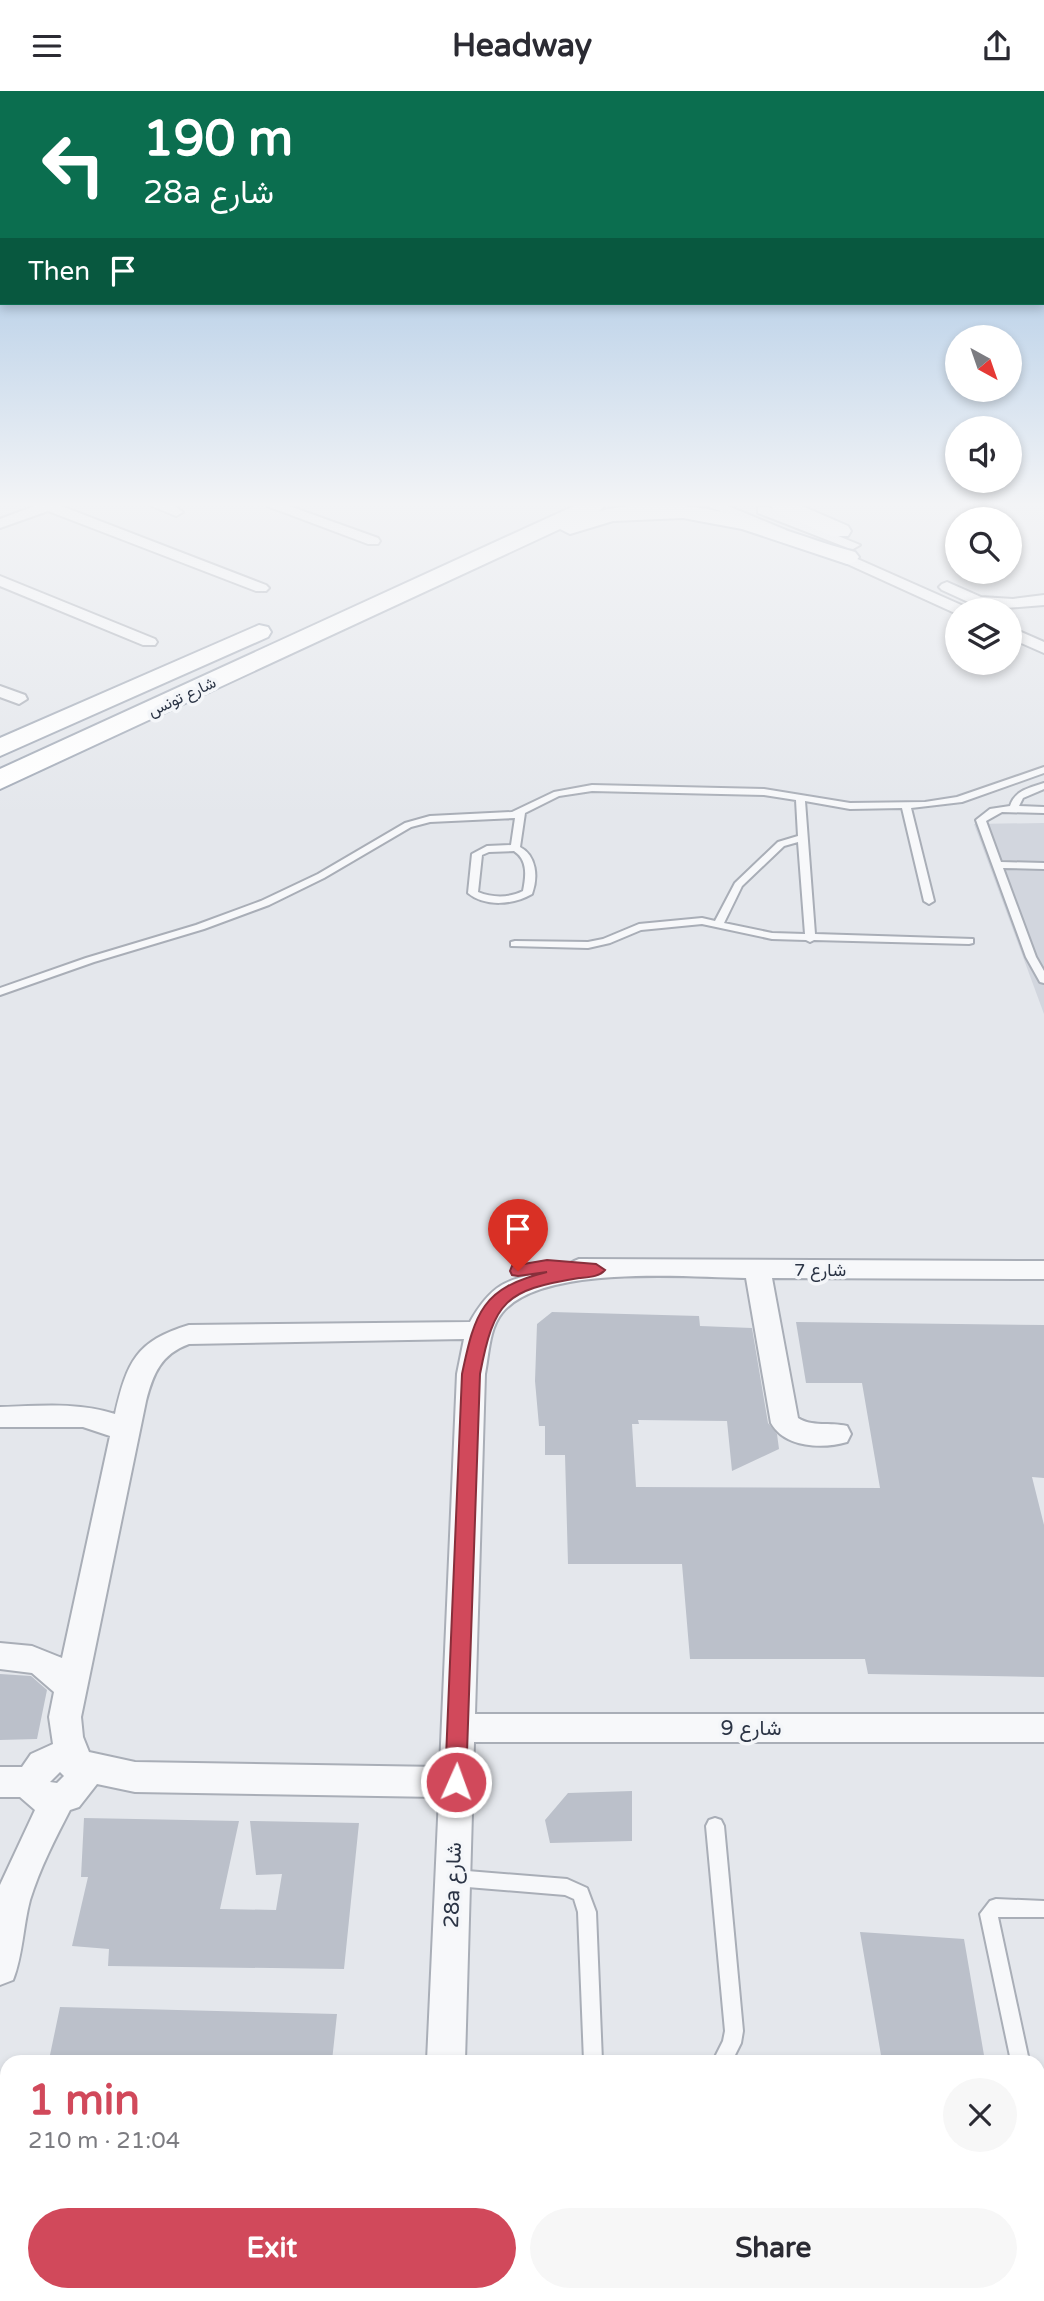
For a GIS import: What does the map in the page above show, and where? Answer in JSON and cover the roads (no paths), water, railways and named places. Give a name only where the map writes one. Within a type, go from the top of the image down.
[{"type":"main road","name":"شارع تونس","points":[[0,780],[372,609]]},
{"type":"main road","name":"شارع تونس","points":[[0,748],[279,623]]},
{"type":"street","points":[[69,609],[149,642]]},
{"type":"street","points":[[1022,620],[1044,630]]},
{"type":"street","points":[[1022,638],[1044,648]]},
{"type":"street","points":[[0,691],[19,699]]},
{"type":"street","name":"28a شارع","points":[[446,2055],[471,1374],[466,1330],[473,1305],[479,1296],[506,1275],[547,1266],[596,1270]]},
{"type":"street","name":"شارع 7","points":[[596,1270],[1044,1270]]},
{"type":"street","name":"28a شارع","points":[[471,1374],[479,1333],[496,1301],[531,1282],[596,1270]]},
{"type":"street","points":[[758,1270],[785,1423],[799,1433],[837,1434]]},
{"type":"street","points":[[0,1967],[5,1907],[53,1780],[126,1432],[140,1371],[145,1363],[159,1347],[180,1337],[466,1330]]},
{"type":"street","points":[[0,1417],[92,1418],[109,1422],[126,1432]]},
{"type":"street","points":[[0,1656],[29,1657],[42,1662],[63,1678],[71,1689]]},
{"type":"street","name":"شارع 9","points":[[458,1727],[1044,1728]]},
{"type":"street","points":[[53,1780],[99,1789],[135,1777],[456,1782]]},
{"type":"lane","points":[[0,992],[265,903],[321,876],[419,822],[442,817],[490,818],[520,813],[557,794],[592,788],[764,792],[850,806],[906,806],[960,800],[1044,770]]},
{"type":"lane","points":[[1014,810],[1013,803],[1018,795],[1044,786]]},
{"type":"lane","points":[[800,798],[810,939]]},
{"type":"lane","points":[[906,806],[929,901]]},
{"type":"lane","points":[[1044,810],[994,811],[981,820],[1031,957],[1044,980]]},
{"type":"lane","points":[[514,848],[520,813]]},
{"type":"lane","points":[[719,922],[738,884],[781,844],[803,838]]},
{"type":"lane","points":[[514,848],[529,857],[528,892],[512,898],[482,898],[473,893],[477,854],[486,849],[514,848]]},
{"type":"lane","points":[[998,865],[1044,866]]},
{"type":"lane","points":[[515,944],[588,945],[639,927],[693,921],[719,922],[762,935],[810,939],[969,941]]},
{"type":"lane","points":[[715,1826],[734,2031],[732,2043],[725,2055]]},
{"type":"lane","points":[[453,1878],[567,1887],[582,1894],[587,1912],[593,2055]]},
{"type":"lane","points":[[1019,2055],[989,1914],[996,1907],[1044,1909]]}]
